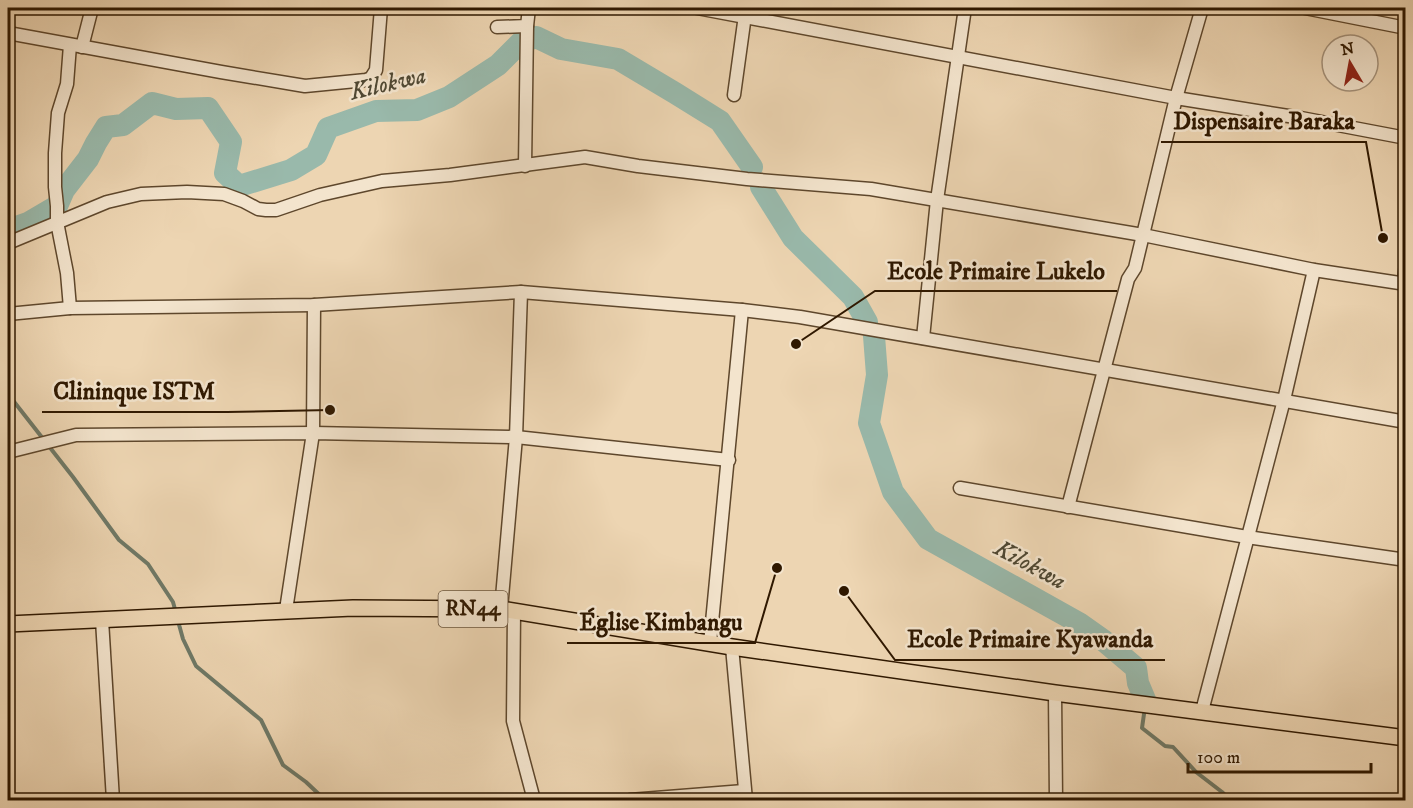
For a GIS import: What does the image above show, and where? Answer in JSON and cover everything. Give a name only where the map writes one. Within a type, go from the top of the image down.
[{"type":"main road","name":"RN44","points":[[8,624],[353,608],[508,610],[732,647],[1055,693],[1406,738]]},
{"type":"street","points":[[70,308],[67,273],[57,222],[56,133],[58,113],[76,46],[92,8]]},
{"type":"street","points":[[8,33],[305,86],[371,78],[376,70],[381,8]]},
{"type":"street","points":[[525,166],[529,8]]},
{"type":"street","points":[[697,8],[746,12],[957,57],[1406,138]]},
{"type":"street","points":[[923,338],[937,200],[965,8]]},
{"type":"street","points":[[1068,507],[1128,279],[1135,268],[1176,98],[1202,8]]},
{"type":"street","points":[[1305,8],[1406,28]]},
{"type":"street","points":[[734,95],[746,12]]},
{"type":"street","points":[[497,27],[527,29]]},
{"type":"street","points":[[8,243],[107,202],[141,194],[187,192],[224,194],[258,209],[276,210],[320,195],[382,181],[450,175],[585,157],[726,177],[871,189],[1143,236],[1314,270],[1405,284],[1406,263]]},
{"type":"street","points":[[1202,711],[1284,400],[1314,270]]},
{"type":"street","points":[[8,315],[70,308],[314,305],[521,292],[800,317],[1406,422]]},
{"type":"street","points":[[521,292],[508,610],[513,721],[534,801]]},
{"type":"street","points":[[286,610],[313,432],[314,305]]},
{"type":"street","points":[[710,643],[742,310]]},
{"type":"street","points":[[8,452],[76,435],[313,432],[516,437],[729,460]]},
{"type":"street","points":[[960,488],[1247,537],[1406,560]]},
{"type":"street","points":[[102,620],[113,801]]},
{"type":"street","points":[[630,801],[745,796],[732,647]]},
{"type":"street","points":[[1055,693],[1056,801]]},
{"type":"waterway","name":"Kilokwa","points":[[8,230],[28,223],[57,206],[64,190],[88,159],[106,127],[123,125],[152,103],[176,109],[208,108],[231,142],[225,173],[239,186],[291,170],[316,155],[328,128],[376,111],[417,110],[449,97],[498,65],[520,43],[536,37],[561,49],[618,59],[675,93],[720,121],[752,167]]},
{"type":"waterway","name":"Kilokwa","points":[[761,187],[793,238],[853,297],[867,322]]},
{"type":"waterway","name":"Kilokwa","points":[[874,336],[877,375],[869,423],[893,492],[928,539],[1079,623],[1103,640],[1136,668],[1138,683],[1146,702]]},
{"type":"waterway","points":[[8,394],[119,540],[148,564],[173,602],[176,613]]},
{"type":"waterway","points":[[178,621],[183,639],[196,666],[261,720],[283,765],[325,800]]},
{"type":"waterway","name":"Kilokwa","points":[[1145,707],[1142,728],[1165,746],[1173,747],[1196,772],[1230,800]]},
{"type":"place","name":"Dispensaire Baraka","points":[[1383,238]]},
{"type":"place","name":"Ecole Primaire Lukelo","points":[[796,344]]},
{"type":"place","name":"Clininque ISTM","points":[[330,410]]},
{"type":"place","name":"Église Kimbangu","points":[[777,568]]},
{"type":"place","name":"Ecole Primaire Kyawanda","points":[[844,591]]}]
